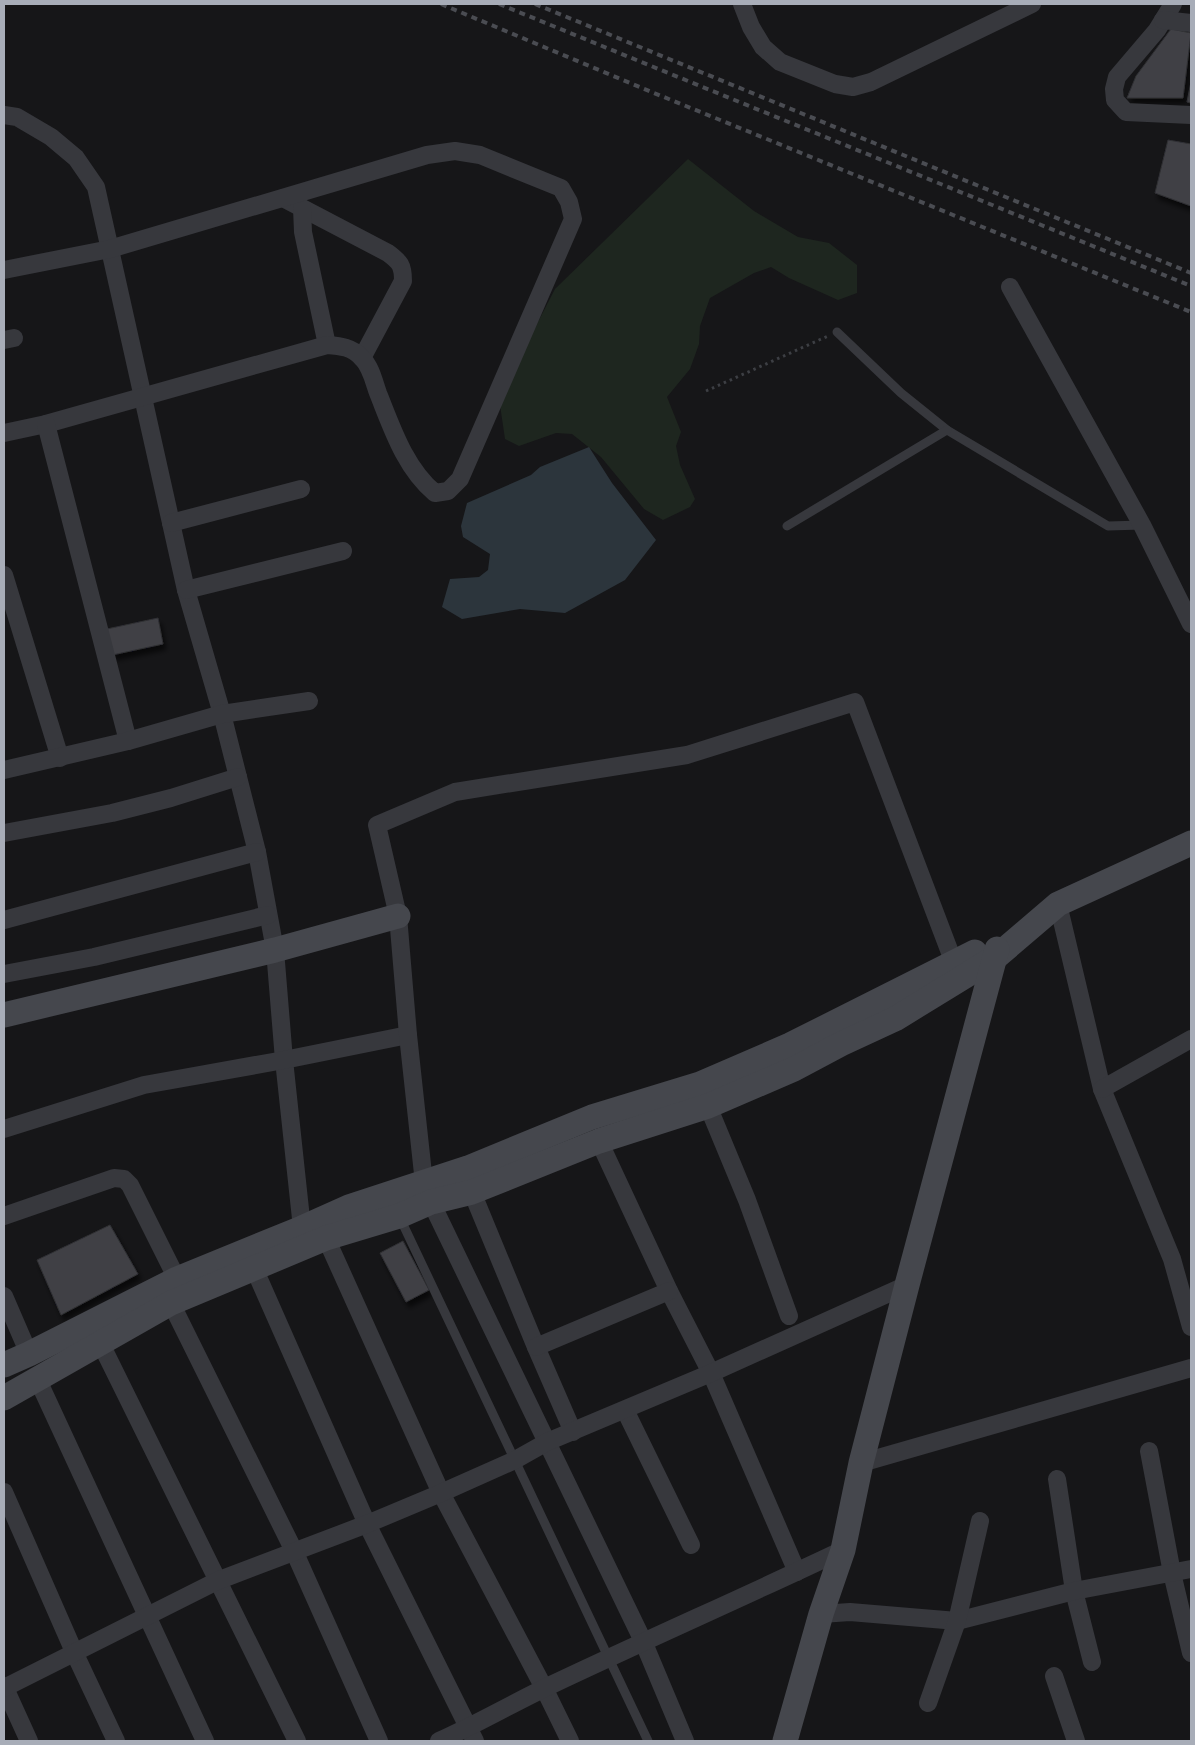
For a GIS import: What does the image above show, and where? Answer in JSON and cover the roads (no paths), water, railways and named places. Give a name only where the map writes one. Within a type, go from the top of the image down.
[{"type":"main road","points":[[4,1365],[174,1291],[349,1207],[428,1192],[472,1192],[599,1141],[708,1106],[794,1069],[841,1044],[895,1019],[1033,924],[1058,904],[1191,843]]},
{"type":"main road","points":[[4,1015],[274,950],[398,916]]},
{"type":"main road","points":[[4,1398],[100,1342],[174,1291],[254,1268],[326,1238],[399,1216],[428,1192],[468,1168],[592,1117],[700,1084],[790,1045],[954,963],[997,948]]},
{"type":"main road","points":[[785,1741],[821,1614],[843,1550],[861,1463],[906,1285],[997,948]]},
{"type":"street","points":[[742,4],[751,27],[763,47],[780,62],[835,84],[853,87],[871,82],[1032,4]]},
{"type":"street","points":[[1173,4],[1157,30],[1117,77],[1114,88],[1115,100],[1126,112],[1191,115]]},
{"type":"street","points":[[1163,20],[1191,24]]},
{"type":"street","points":[[4,115],[17,117],[51,137],[76,158],[96,187],[186,590],[222,714],[257,852],[274,950],[302,1228]]},
{"type":"street","points":[[4,270],[110,249],[427,155],[455,151],[480,156],[561,188],[570,202],[573,219],[460,479],[448,491],[435,493],[424,484],[407,460],[395,436],[369,370],[362,358],[346,346],[327,344],[46,424],[4,433]]},
{"type":"street","points":[[283,198],[388,253],[398,260],[403,269],[403,281],[362,358]]},
{"type":"street","points":[[302,208],[303,232],[327,344]]},
{"type":"street","points":[[1010,287],[1142,525],[1191,624]]},
{"type":"street","points":[[46,424],[128,741]]},
{"type":"street","points":[[171,523],[301,489]]},
{"type":"street","points":[[186,590],[343,551]]},
{"type":"street","points":[[4,575],[6,594],[60,758]]},
{"type":"street","points":[[4,770],[128,741],[222,714],[309,701]]},
{"type":"street","points":[[685,1741],[642,1641],[428,1192],[408,1035],[398,916],[377,825],[455,792],[687,755],[855,702],[954,963]]},
{"type":"street","points":[[4,833],[171,798],[238,777]]},
{"type":"street","points":[[4,920],[257,852]]},
{"type":"street","points":[[1058,904],[1102,1089],[1172,1259],[1191,1327]]},
{"type":"street","points":[[4,974],[94,957],[268,915]]},
{"type":"street","points":[[4,1129],[144,1085],[408,1035]]},
{"type":"street","points":[[1102,1089],[1191,1039]]},
{"type":"street","points":[[708,1106],[747,1200],[789,1316]]},
{"type":"street","points":[[599,1141],[669,1291],[711,1373],[797,1572]]},
{"type":"street","points":[[4,1216],[114,1178],[124,1179],[130,1185],[174,1291],[380,1741]]},
{"type":"street","points":[[472,1192],[536,1347],[574,1432]]},
{"type":"street","points":[[326,1238],[441,1493],[570,1741]]},
{"type":"street","points":[[254,1268],[367,1524],[472,1735]]},
{"type":"street","points":[[29,1741],[4,1687],[74,1654],[217,1581],[367,1524],[441,1493],[515,1460],[547,1442],[711,1373],[906,1285]]},
{"type":"street","points":[[536,1347],[669,1291]]},
{"type":"street","points":[[4,1296],[29,1354]]},
{"type":"street","points":[[100,1342],[297,1741]]},
{"type":"street","points":[[861,1463],[1191,1368]]},
{"type":"street","points":[[37,1378],[205,1741]]},
{"type":"street","points":[[625,1410],[691,1545]]},
{"type":"street","points":[[1149,1451],[1172,1572],[1191,1653]]},
{"type":"street","points":[[1056,1479],[1074,1590],[1092,1662]]},
{"type":"street","points":[[4,1492],[74,1654],[116,1741]]},
{"type":"street","points":[[928,1702],[957,1621],[980,1521]]},
{"type":"street","points":[[439,1741],[472,1735],[544,1688],[642,1641],[843,1550]]},
{"type":"street","points":[[821,1614],[850,1612],[957,1621],[1074,1590],[1191,1569]]},
{"type":"street","points":[[1054,1676],[1076,1741]]},
{"type":"lane","points":[[837,332],[901,393],[947,430],[1108,526],[1142,525]]},
{"type":"lane","points":[[787,526],[947,430]]},
{"type":"lane","points":[[399,1216],[648,1741]]},
{"type":"railway","points":[[441,4],[1191,312]]},
{"type":"railway","points":[[499,4],[1191,286]]},
{"type":"railway","points":[[535,4],[1191,273]]}]
